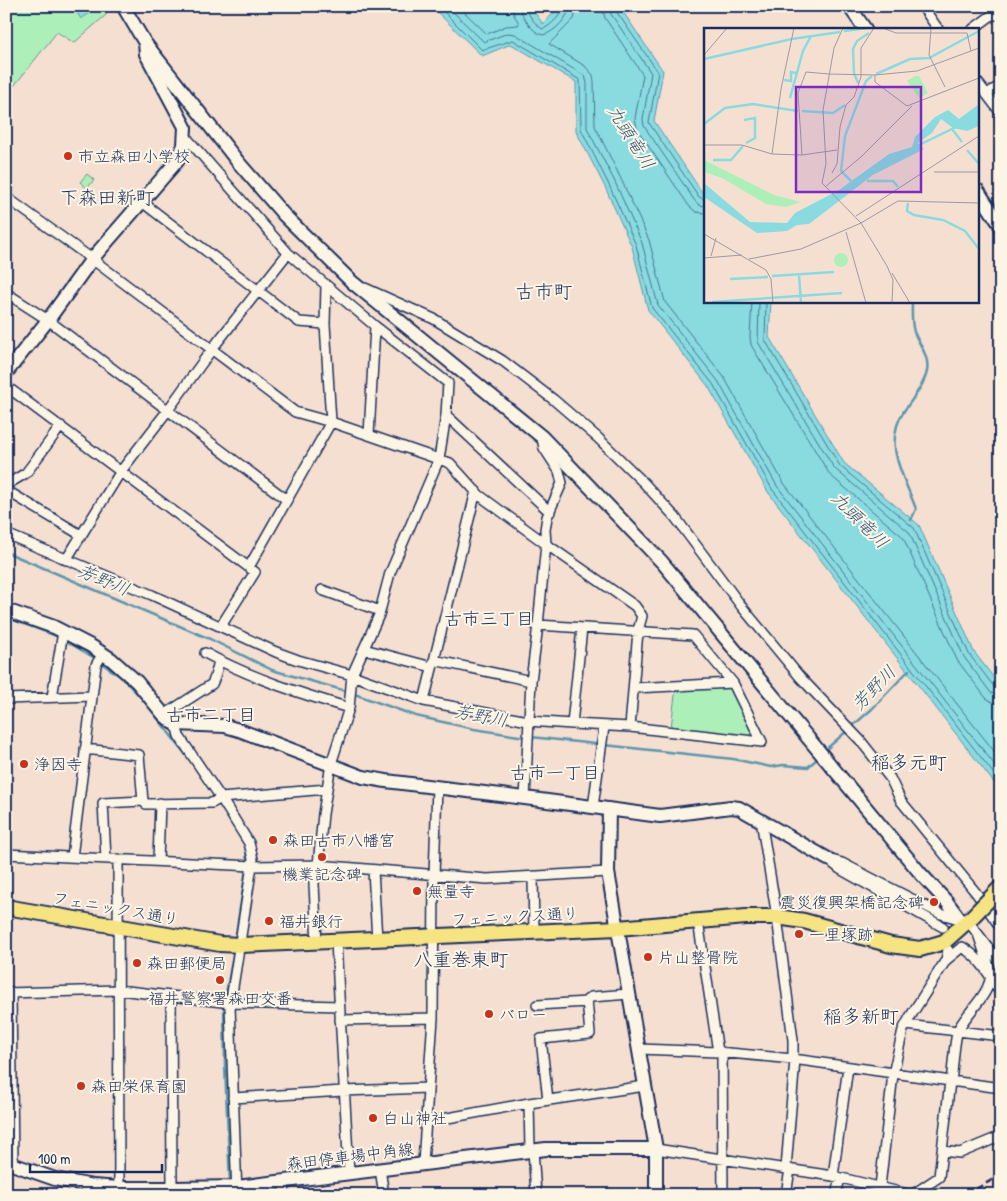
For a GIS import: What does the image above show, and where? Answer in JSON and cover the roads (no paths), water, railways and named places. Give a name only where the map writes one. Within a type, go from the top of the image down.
[{"type":"main road","name":"フェニックス通り","points":[[6,907],[241,946],[534,933],[746,917],[777,917],[804,921],[891,945],[915,949],[927,948],[944,942],[1001,887]]},
{"type":"street","points":[[124,6],[145,43],[238,162],[284,215],[352,282],[542,437],[662,562],[921,874],[978,934],[1001,964]]},
{"type":"street","points":[[849,6],[864,28]]},
{"type":"street","points":[[922,6],[937,28]]},
{"type":"street","points":[[974,28],[995,12]]},
{"type":"street","points":[[6,373],[48,320],[92,259],[178,160],[184,145],[185,127],[146,54],[145,43]]},
{"type":"street","points":[[980,85],[1001,114]]},
{"type":"street","points":[[987,94],[1001,85]]},
{"type":"street","points":[[185,136],[288,253],[375,326],[448,383],[446,415],[438,459],[390,573],[380,611],[352,675],[349,708],[331,764],[315,865],[317,943]]},
{"type":"street","points":[[980,194],[1001,226]]},
{"type":"street","points":[[6,197],[92,259],[295,412],[331,422],[450,463],[476,490],[546,544],[635,606],[642,616],[638,631],[630,727]]},
{"type":"street","points":[[142,202],[299,322],[325,324]]},
{"type":"street","points":[[66,560],[121,471],[212,349],[288,253]]},
{"type":"street","points":[[352,282],[434,319],[483,348],[554,400],[598,438],[675,516],[742,607],[800,677],[860,740],[890,778],[902,801],[977,894],[1001,928]]},
{"type":"street","points":[[249,568],[331,422],[325,324],[326,286]]},
{"type":"street","points":[[6,293],[48,320],[287,500]]},
{"type":"street","points":[[369,435],[375,326]]},
{"type":"street","points":[[6,386],[255,572],[221,626]]},
{"type":"street","points":[[446,415],[550,512]]},
{"type":"street","points":[[61,426],[26,473],[6,486],[9,492],[82,535]]},
{"type":"street","points":[[525,798],[528,720],[546,544],[545,530],[562,483],[562,477],[544,448],[542,437]]},
{"type":"street","points":[[424,701],[476,490]]},
{"type":"street","points":[[6,534],[152,595],[276,652],[352,675],[424,701],[528,720],[604,727],[630,727],[762,742],[733,683],[693,635],[538,625]]},
{"type":"street","points":[[322,590],[380,611]]},
{"type":"street","points":[[6,610],[63,632],[102,653],[137,682],[164,715],[176,724],[224,726],[239,730],[363,777],[386,782],[660,816],[731,807],[739,808],[828,859],[840,869],[943,927]]},
{"type":"street","points":[[572,724],[582,628]]},
{"type":"street","points":[[52,697],[63,632]]},
{"type":"street","points":[[364,648],[433,664],[531,681]]},
{"type":"street","points":[[72,857],[96,665],[102,653]]},
{"type":"street","points":[[205,653],[248,674],[349,708]]},
{"type":"street","points":[[164,715],[212,684],[219,661]]},
{"type":"street","points":[[634,688],[733,683]]},
{"type":"street","points":[[6,699],[92,696]]},
{"type":"street","points":[[176,724],[179,736],[221,798],[249,843],[252,853],[253,866],[231,1003],[233,1189]]},
{"type":"street","points":[[593,807],[604,727]]},
{"type":"street","points":[[85,749],[139,755],[143,801]]},
{"type":"street","points":[[423,1163],[433,1018],[437,787]]},
{"type":"street","points":[[106,858],[103,803],[143,801],[146,804],[212,803],[221,798],[327,790]]},
{"type":"street","points":[[158,861],[160,804]]},
{"type":"street","points":[[609,809],[608,872],[656,1148],[656,1195]]},
{"type":"street","points":[[761,820],[777,917],[793,1040],[794,1059],[786,1195]]},
{"type":"street","points":[[6,854],[253,866],[315,865],[487,879],[608,872]]},
{"type":"street","points":[[118,858],[119,1192]]},
{"type":"street","points":[[828,859],[842,863],[941,914],[966,921]]},
{"type":"street","points":[[373,870],[377,940]]},
{"type":"street","points":[[533,876],[534,933]]},
{"type":"street","points":[[698,921],[720,1052],[723,1195]]},
{"type":"street","points":[[656,1148],[836,1177],[879,1191],[912,1195],[923,1192],[938,1177],[958,1031],[988,987],[991,978],[991,972],[978,934]]},
{"type":"street","points":[[336,942],[349,1173]]},
{"type":"street","points":[[879,1191],[897,1052],[906,1025],[946,960],[962,947],[972,953],[980,961],[1001,994]]},
{"type":"street","points":[[946,960],[948,950]]},
{"type":"street","points":[[10,1163],[9,993],[119,990],[231,1003],[339,1006]]},
{"type":"street","points":[[548,1100],[540,1040],[590,1034],[587,1000],[591,997],[629,994]]},
{"type":"street","points":[[171,996],[172,1188]]},
{"type":"street","points":[[538,1005],[587,1002]]},
{"type":"street","points":[[340,1020],[433,1018]]},
{"type":"street","points":[[906,1025],[1001,1036]]},
{"type":"street","points":[[639,1049],[720,1052],[794,1059],[1001,1088]]},
{"type":"street","points":[[836,1195],[836,1177],[848,1067]]},
{"type":"street","points":[[426,1122],[529,1103],[645,1086]]},
{"type":"street","points":[[233,1098],[428,1088]]},
{"type":"street","points":[[529,1103],[531,1150],[536,1195]]},
{"type":"street","points":[[942,1151],[960,1153],[1001,1136]]},
{"type":"street","name":"森田停車場中角線","points":[[10,1163],[69,1182],[119,1192],[172,1188],[233,1189],[531,1150],[656,1148]]},
{"type":"street","points":[[380,1169],[384,1195]]},
{"type":"street","points":[[284,1195],[285,1181]]},
{"type":"water","points":[[73,6],[86,6],[90,13],[81,19]]},
{"type":"water","name":"九頭竜川","points":[[431,6],[530,6],[543,24],[560,6],[619,6],[663,71],[654,121],[704,195],[704,302],[771,302],[769,337],[844,463],[919,525],[974,652],[1001,687],[1001,793],[768,492],[708,386],[648,310],[632,247],[605,187],[576,131],[576,82],[511,44],[482,56]]},
{"type":"waterway","points":[[911,520],[916,509],[897,460],[895,436],[898,423],[921,387],[928,366],[926,356],[914,332],[912,302]]},
{"type":"waterway","name":"芳野川","points":[[6,552],[210,639],[272,670],[346,691],[416,716],[474,729],[525,737]]},
{"type":"waterway","points":[[6,617],[59,637],[93,657],[121,677],[142,698],[196,768]]},
{"type":"waterway","name":"芳野川","points":[[824,751],[872,709],[909,670]]},
{"type":"waterway","name":"芳野川","points":[[531,737],[733,759],[771,767],[783,765],[808,767],[819,757]]},
{"type":"waterway","points":[[246,849],[247,863]]},
{"type":"waterway","points":[[235,940],[246,869]]},
{"type":"waterway","points":[[225,999],[234,950]]},
{"type":"waterway","points":[[224,1005],[230,1184]]},
{"type":"railway","points":[[965,1195],[1001,1175]]},
{"type":"place","name":"市立森田小学校","points":[[68,156]]},
{"type":"place","name":"浄因寺","points":[[24,764]]},
{"type":"place","name":"森田古市八幡宮","points":[[273,840]]},
{"type":"place","name":"機業記念碑","points":[[322,857]]},
{"type":"place","name":"無量寺","points":[[417,891]]},
{"type":"place","name":"震災復興架橋記念碑","points":[[934,902]]},
{"type":"place","name":"福井銀行","points":[[269,921]]},
{"type":"place","name":"一里塚跡","points":[[799,934]]},
{"type":"place","name":"片山整骨院","points":[[648,957]]},
{"type":"place","name":"森田郵便局","points":[[137,963]]},
{"type":"place","name":"福井警察署森田交番","points":[[220,980]]},
{"type":"place","name":"バロー","points":[[489,1014]]},
{"type":"place","name":"森田栄保育園","points":[[81,1086]]},
{"type":"place","name":"白山神社","points":[[373,1118]]},
{"type":"district","name":"下森田新町","points":[[107,197]]},
{"type":"district","name":"古市町","points":[[544,291]]},
{"type":"district","name":"古市三丁目","points":[[489,619]]},
{"type":"district","name":"古市二丁目","points":[[211,715]]},
{"type":"district","name":"稲多元町","points":[[909,762]]},
{"type":"district","name":"古市一丁目","points":[[555,773]]},
{"type":"district","name":"八重巻東町","points":[[461,959]]},
{"type":"district","name":"稲多新町","points":[[861,1016]]}]
